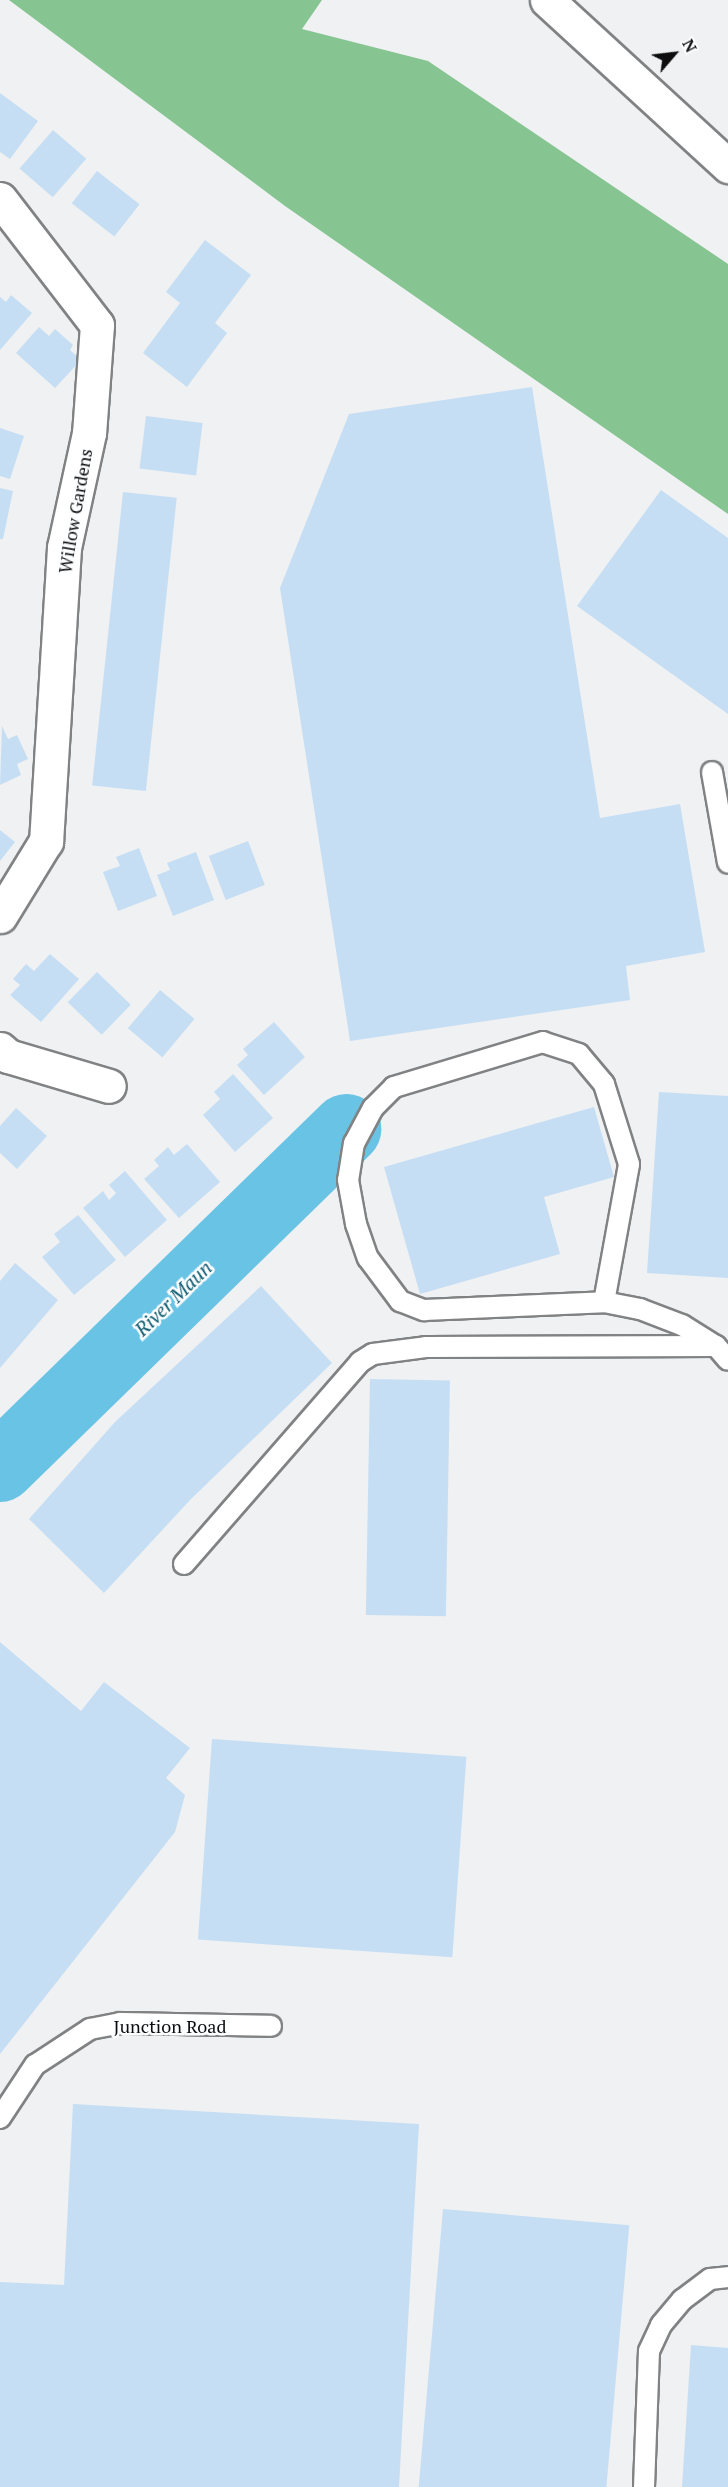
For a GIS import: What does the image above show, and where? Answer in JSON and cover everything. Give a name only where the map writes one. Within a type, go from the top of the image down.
[{"type":"main road","points":[[547,0],[728,166]]},
{"type":"main road","name":"Willow Gardens","points":[[0,199],[98,325],[89,433],[64,548],[46,841],[0,916]]},
{"type":"main road","points":[[0,1049],[8,1056],[109,1086]]},
{"type":"lane","points":[[712,772],[728,863]]},
{"type":"lane","points":[[604,1302],[629,1164],[604,1084],[579,1054],[543,1042],[394,1087],[373,1108],[354,1143],[348,1180],[356,1224],[368,1257],[400,1301],[424,1310],[604,1302],[640,1309],[682,1325],[722,1353]]},
{"type":"lane","points":[[184,1564],[360,1362],[373,1354],[426,1347],[722,1353]]},
{"type":"lane","name":"Junction Road","points":[[0,2118],[35,2065],[90,2029],[120,2023],[271,2026]]},
{"type":"lane","points":[[644,2487],[649,2351],[661,2325],[682,2300],[710,2279],[728,2277]]},
{"type":"green space","points":[[9,0],[322,0],[302,29],[428,61],[728,264],[728,514],[285,206]]},
{"type":"building","points":[[0,93],[38,121],[10,159],[0,152]]},
{"type":"building","points":[[53,130],[86,159],[53,197],[20,168]]},
{"type":"building","points":[[97,171],[140,204],[114,237],[72,203]]},
{"type":"building","points":[[205,240],[251,275],[215,323],[227,333],[187,387],[143,353],[180,303],[166,292]]},
{"type":"building","points":[[11,295],[32,313],[0,350],[0,297],[6,302]]},
{"type":"building","points":[[39,327],[49,336],[55,329],[73,345],[70,350],[81,360],[55,388],[16,353]]},
{"type":"building","points":[[532,387],[600,818],[680,804],[705,952],[626,966],[630,1000],[350,1041],[280,588],[349,414]]},
{"type":"building","points":[[146,416],[203,423],[196,476],[140,469]]},
{"type":"building","points":[[0,428],[24,436],[10,479],[0,476]]},
{"type":"building","points":[[0,488],[13,491],[3,539],[0,539]]},
{"type":"building","points":[[661,490],[728,538],[728,714],[577,606]]},
{"type":"building","points":[[123,492],[177,498],[146,791],[92,785]]},
{"type":"building","points":[[2,726],[8,739],[17,735],[28,759],[17,764],[21,775],[0,785]]},
{"type":"building","points":[[0,830],[15,842],[0,861]]},
{"type":"building","points":[[248,841],[265,885],[226,900],[209,856]]},
{"type":"building","points":[[139,848],[157,896],[118,911],[103,872],[120,866],[116,857]]},
{"type":"building","points":[[196,852],[214,900],[173,916],[157,875],[170,870],[167,863]]},
{"type":"building","points":[[50,954],[79,979],[41,1022],[10,995],[20,985],[13,979],[26,964],[34,971]]},
{"type":"building","points":[[97,972],[131,1005],[102,1035],[68,1002]]},
{"type":"building","points":[[160,990],[194,1019],[162,1057],[128,1028]]},
{"type":"building","points":[[274,1022],[305,1057],[264,1095],[237,1065],[248,1055],[243,1049]]},
{"type":"building","points":[[233,1074],[273,1118],[235,1152],[203,1115],[220,1099],[214,1092]]},
{"type":"building","points":[[659,1092],[728,1096],[728,1278],[647,1273]]},
{"type":"building","points":[[594,1107],[614,1177],[544,1197],[560,1254],[420,1294],[384,1167]]},
{"type":"building","points":[[16,1108],[47,1136],[17,1169],[0,1153],[0,1126]]},
{"type":"building","points":[[187,1144],[220,1182],[179,1218],[144,1179],[159,1166],[154,1160],[168,1147],[174,1155]]},
{"type":"building","points":[[125,1171],[167,1220],[125,1257],[83,1208],[103,1191],[109,1200],[116,1193],[109,1185]]},
{"type":"building","points":[[78,1215],[116,1260],[74,1295],[42,1257],[60,1242],[54,1234]]},
{"type":"building","points":[[15,1263],[58,1300],[0,1368],[0,1281]]},
{"type":"building","points":[[261,1286],[332,1363],[191,1499],[104,1593],[29,1519],[115,1422]]},
{"type":"building","points":[[370,1379],[450,1380],[446,1616],[366,1615]]},
{"type":"building","points":[[0,1642],[81,1711],[104,1682],[190,1748],[166,1778],[185,1795],[175,1832],[0,2054]]},
{"type":"building","points":[[212,1739],[466,1757],[452,1957],[198,1940]]},
{"type":"building","points":[[73,2104],[419,2124],[399,2487],[0,2487],[0,2282],[64,2285]]},
{"type":"building","points":[[443,2209],[629,2225],[606,2487],[419,2487]]},
{"type":"building","points":[[691,2345],[728,2348],[728,2487],[682,2487]]},
{"type":"waterway","name":"River Maun","points":[[0,1467],[346,1129]]}]
